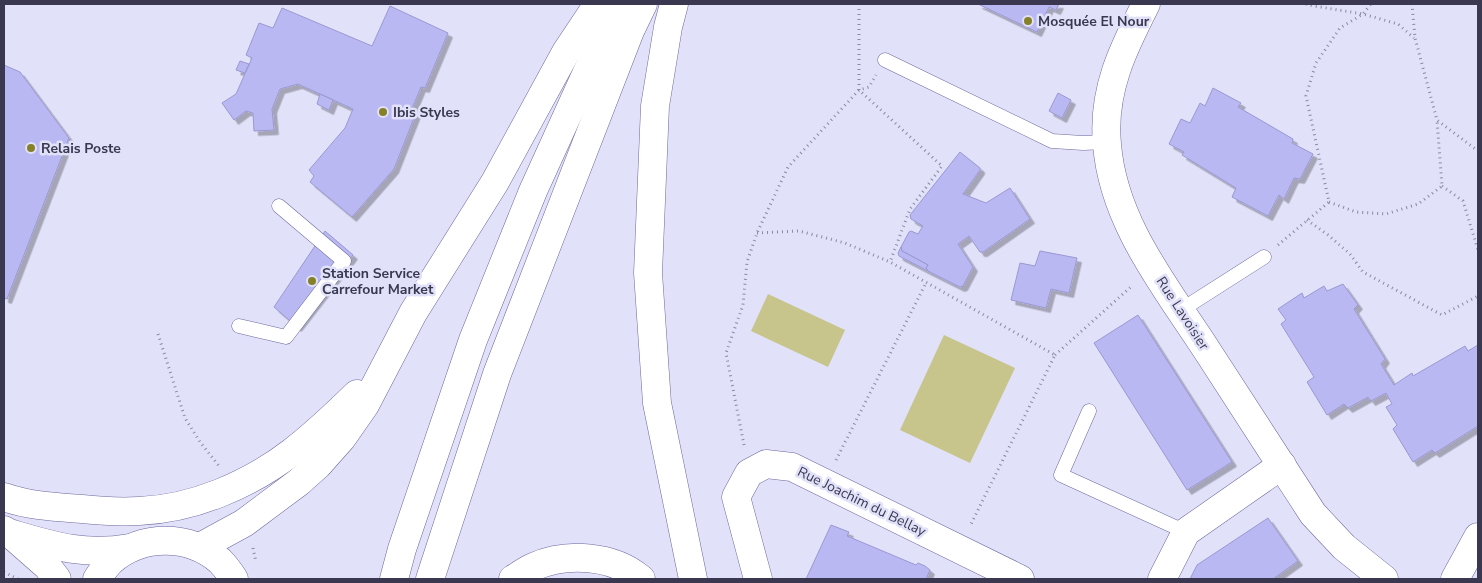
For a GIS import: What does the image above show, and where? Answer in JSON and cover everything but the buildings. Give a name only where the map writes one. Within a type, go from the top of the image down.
[{"type":"main road","points":[[200,548],[244,523],[299,482],[318,465],[342,438],[365,404],[413,313],[495,182],[566,52],[598,4]]},
{"type":"main road","points":[[394,579],[402,550],[473,340],[533,191],[618,4]]},
{"type":"main road","points":[[430,579],[497,374],[630,31],[643,4]]},
{"type":"main road","points":[[674,4],[668,27],[655,106],[648,273],[658,403],[693,579]]},
{"type":"main road","name":"Rue Lavoisier","points":[[1146,4],[1116,66],[1108,105],[1106,142],[1111,176],[1118,202],[1128,225],[1153,267],[1313,514],[1344,547],[1384,579]]},
{"type":"main road","points":[[4,497],[24,504],[97,510],[139,511],[180,506],[230,489],[262,472],[292,452],[325,424],[382,370]]},
{"type":"main road","name":"Rue Joachim du Bellay","points":[[749,473],[766,464],[792,467],[1020,579]]},
{"type":"main road","points":[[1162,579],[1186,532],[1282,465]]},
{"type":"main road","points":[[749,473],[736,497],[758,579]]},
{"type":"main road","points":[[7,531],[63,548],[111,551],[153,541],[177,540],[200,548],[220,562],[246,574]]},
{"type":"main road","points":[[7,531],[47,566],[57,579]]},
{"type":"main road","points":[[1455,579],[1478,536]]},
{"type":"main road","points":[[97,579],[110,562],[130,548]]},
{"type":"main road","points":[[513,579],[532,567],[557,559],[585,558],[613,563],[634,573],[641,579]]},
{"type":"lane","points":[[885,60],[1052,141],[1106,142]]},
{"type":"lane","points":[[239,326],[286,337],[344,261],[279,206]]},
{"type":"lane","points":[[1181,310],[1264,257]]},
{"type":"lane","points":[[1090,411],[1061,475],[1186,532]]},
{"type":"path","points":[[860,4],[858,90],[942,166],[910,209],[890,262]]},
{"type":"path","points":[[1306,4],[1363,14],[1398,24],[1415,38]]},
{"type":"path","points":[[1329,202],[1306,96],[1316,63],[1340,28],[1363,14],[1371,4]]},
{"type":"path","points":[[1412,4],[1415,38],[1437,120],[1442,186]]},
{"type":"path","points":[[749,473],[726,353],[743,305],[748,262],[757,233],[788,167],[858,90],[869,87],[885,60]]},
{"type":"path","points":[[1437,120],[1478,151]]},
{"type":"path","points":[[1329,202],[1356,212],[1386,214],[1418,204],[1442,186]]},
{"type":"path","points":[[1442,186],[1463,201],[1478,250]]},
{"type":"path","points":[[1264,257],[1329,202]]},
{"type":"path","points":[[1307,220],[1328,234],[1350,254],[1363,272],[1442,315],[1478,296]]},
{"type":"path","points":[[757,233],[798,231],[845,243],[890,262],[1055,355]]},
{"type":"path","points":[[958,549],[1055,355],[1153,267]]},
{"type":"path","points":[[825,483],[926,283]]},
{"type":"path","points":[[158,334],[186,418],[200,442],[220,467]]},
{"type":"path","points":[[246,574],[251,541]]},
{"type":"path","points":[[4,572],[18,579]]},
{"type":"shaded area","points":[[768,294],[845,330],[828,367],[751,331]]},
{"type":"shaded area","points":[[944,335],[1015,368],[970,463],[900,430]]},
{"type":"place","name":"Mosquée El Nour","points":[[1028,21]]},
{"type":"place","name":"Ibis Styles","points":[[383,112]]},
{"type":"place","name":"Relais Poste","points":[[31,148]]},
{"type":"place","name":"Station Service Carrefour Market","points":[[312,281]]}]
